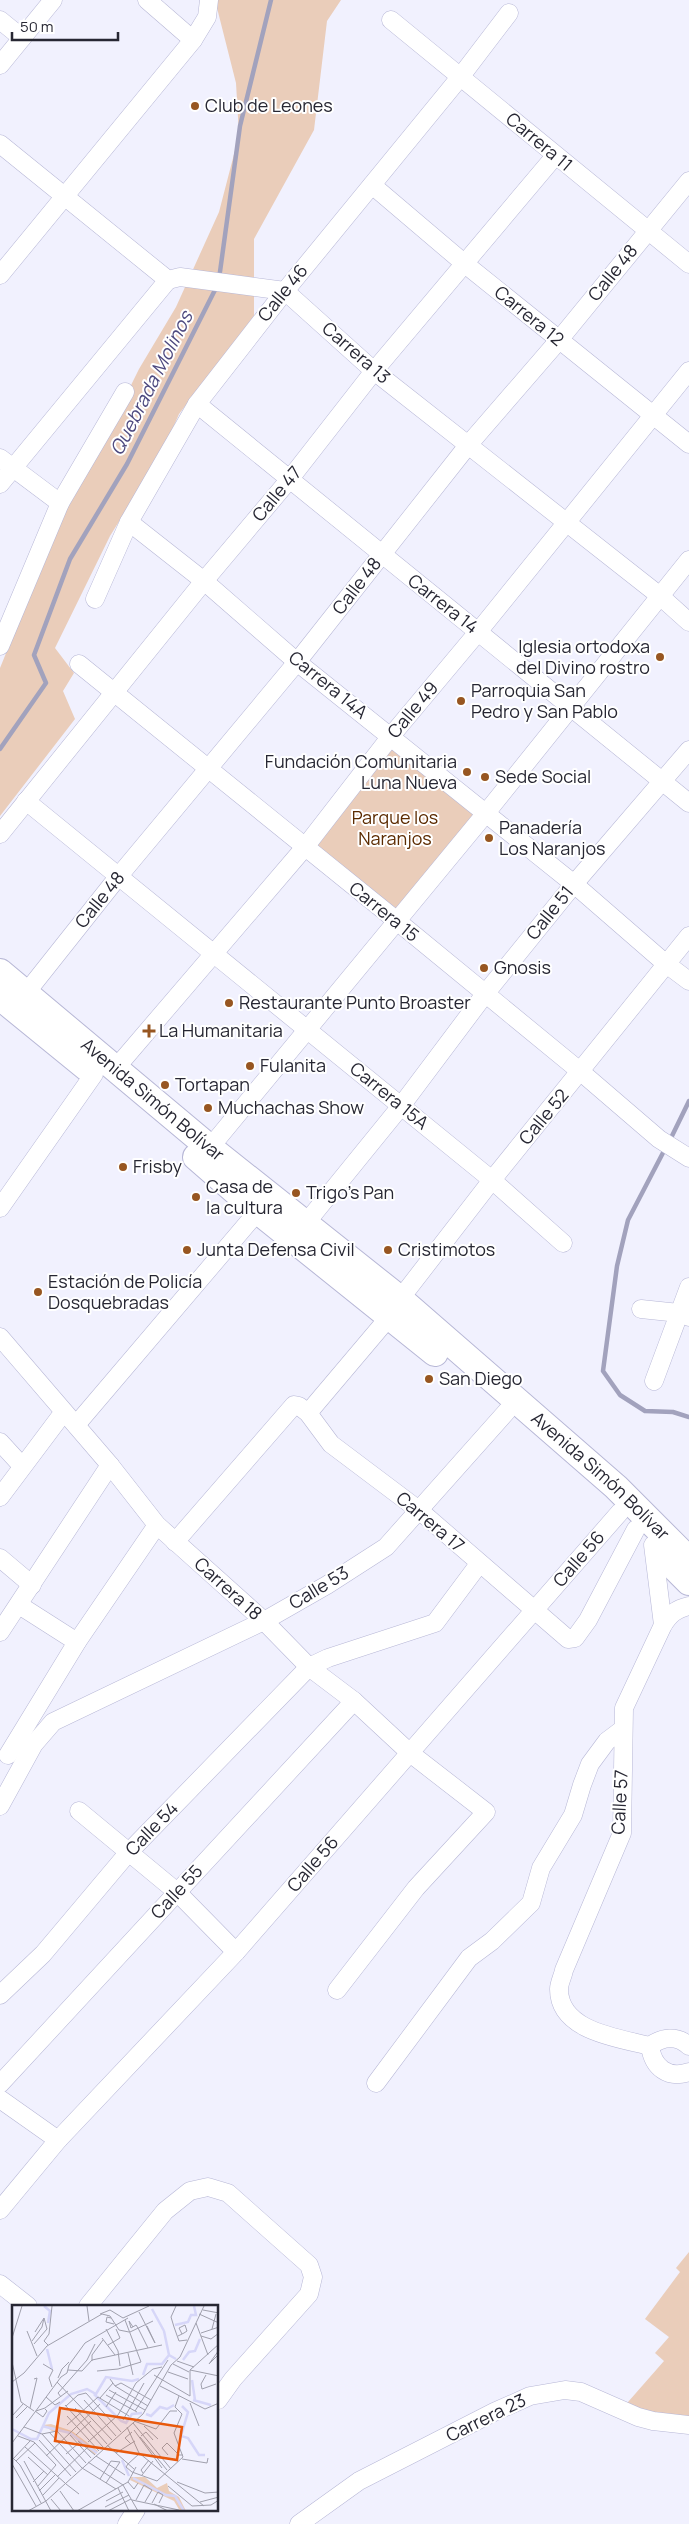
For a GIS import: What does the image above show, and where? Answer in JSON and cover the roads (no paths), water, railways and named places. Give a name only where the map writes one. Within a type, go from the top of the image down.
[{"type":"main road","name":"Avenida Simón Bolívar","points":[[0,972],[26,993],[105,1072]]},
{"type":"main road","name":"Avenida Simón Bolívar","points":[[0,997],[105,1072],[616,1487],[689,1560]]},
{"type":"main road","name":"Avenida Simón Bolívar","points":[[265,1203],[306,1223],[395,1308],[636,1529],[689,1582]]},
{"type":"street","points":[[0,65],[53,0]]},
{"type":"street","points":[[147,0],[193,40]]},
{"type":"street","points":[[0,275],[193,40],[208,9]]},
{"type":"street","name":"Calle 46","points":[[95,599],[129,522],[197,404],[285,291],[509,13]]},
{"type":"street","points":[[0,20],[22,38]]},
{"type":"street","name":"Carrera 11","points":[[391,20],[554,156],[689,264]]},
{"type":"street","points":[[0,144],[63,197],[168,280]]},
{"type":"street","name":"Calle 47","points":[[0,834],[204,581],[289,480],[374,371],[554,156]]},
{"type":"street","name":"Calle 48","points":[[26,993],[118,877],[297,662],[469,444],[559,340],[689,181]]},
{"type":"street","name":"Carrera 12","points":[[372,185],[465,264],[689,444]]},
{"type":"street","points":[[0,484],[6,463],[168,280],[180,277],[285,291]]},
{"type":"street","name":"Carrera 13","points":[[285,291],[374,371],[469,444],[566,524],[660,596],[689,622]]},
{"type":"street","name":"Calle 49","points":[[0,1208],[105,1072],[214,954],[304,847],[391,736],[478,632],[689,371]]},
{"type":"street","points":[[0,646],[60,503],[124,392]]},
{"type":"street","name":"Carrera 14","points":[[197,404],[689,803]]},
{"type":"street","points":[[6,463],[60,503]]},
{"type":"street","name":"Carrera 14A","points":[[129,522],[204,581],[297,662],[574,884],[665,963],[689,981]]},
{"type":"street","points":[[205,1154],[307,1028],[486,814],[689,560]]},
{"type":"street","name":"Carrera 15","points":[[79,664],[397,921],[581,1072],[659,1139],[684,1154]]},
{"type":"street","name":"Calle 51","points":[[306,1223],[401,1106],[485,994],[574,884],[664,782],[689,750]]},
{"type":"street","name":"Carrera 15A","points":[[26,801],[307,1028],[492,1180],[563,1242]]},
{"type":"street","name":"Calle 52","points":[[175,1542],[395,1308],[492,1180],[581,1072],[665,963],[689,936]]},
{"type":"street","points":[[0,1497],[22,1466],[70,1418],[265,1203]]},
{"type":"street","points":[[654,1381],[684,1315],[689,1287]]},
{"type":"street","points":[[640,1308],[684,1315]]},
{"type":"street","name":"Carrera 18","points":[[0,1337],[110,1464],[156,1525],[264,1621],[309,1667],[354,1701],[410,1753],[486,1812],[416,1888],[337,1990]]},
{"type":"street","name":"Carrera 17","points":[[301,1409],[331,1444],[420,1511],[568,1639],[575,1638],[588,1620],[636,1529]]},
{"type":"street","name":"Calle 53","points":[[23,1765],[34,1744],[53,1722],[264,1621],[328,1585],[386,1547],[507,1411]]},
{"type":"street","points":[[0,1442],[22,1466]]},
{"type":"street","points":[[0,1632],[110,1464]]},
{"type":"street","points":[[0,1806],[23,1765],[4,1752],[156,1525]]},
{"type":"street","points":[[636,1529],[663,1625]]},
{"type":"street","name":"Calle 56","points":[[0,2210],[58,2140],[236,1952],[534,1610],[636,1529]]},
{"type":"street","points":[[0,1558],[32,1585]]},
{"type":"street","points":[[309,1667],[328,1658],[435,1623],[479,1564]]},
{"type":"street","points":[[19,1605],[77,1642]]},
{"type":"street","name":"Calle 57","points":[[650,2046],[585,2027],[572,2018],[564,2005],[559,1989],[564,1970],[622,1833],[622,1729],[624,1708],[663,1625],[670,1615],[679,1608],[689,1606]]},
{"type":"street","name":"Calle 54","points":[[0,1995],[43,1954],[128,1853],[309,1667]]},
{"type":"street","name":"Calle 55","points":[[0,2084],[354,1701]]},
{"type":"street","points":[[376,2083],[469,1958],[492,1942],[530,1903],[541,1868],[573,1815],[590,1764],[608,1741],[622,1729]]},
{"type":"street","points":[[79,1812],[177,1892],[236,1952]]},
{"type":"street","points":[[689,2046],[676,2038],[666,2038],[650,2046],[651,2057],[656,2066],[664,2072],[674,2075],[689,2072]]},
{"type":"street","points":[[0,2100],[58,2140]]},
{"type":"street","points":[[89,2305],[165,2210],[190,2191],[208,2187],[228,2193],[310,2265],[313,2277],[309,2294],[233,2379],[219,2399]]},
{"type":"street","points":[[0,2284],[27,2305]]},
{"type":"street","name":"Carrera 23","points":[[299,2524],[359,2481],[494,2412],[530,2396],[565,2390],[581,2392],[638,2417],[653,2421],[689,2425]]},
{"type":"street","points":[[127,2524],[135,2512]]},
{"type":"waterway","name":"Quebrada Molinos","points":[[219,279],[240,126],[271,0]]},
{"type":"waterway","name":"Quebrada Molinos","points":[[0,749],[46,683],[34,655],[70,559],[127,464],[217,286]]},
{"type":"waterway","points":[[670,1140],[689,1101]]},
{"type":"waterway","points":[[666,1147],[628,1220],[617,1266],[603,1371],[620,1395],[645,1411],[673,1412],[689,1417]]},
{"type":"place","name":"Club de Leones","points":[[195,106]]},
{"type":"place","name":"Iglesia ortodoxa del Divino rostro","points":[[660,657]]},
{"type":"place","name":"Parroquia San Pedro y San Pablo","points":[[461,701]]},
{"type":"place","name":"Fundación Comunitaria Luna Nueva","points":[[467,772]]},
{"type":"place","name":"Sede Social","points":[[485,777]]},
{"type":"place","name":"Panadería Los Naranjos","points":[[489,838]]},
{"type":"place","name":"Gnosis","points":[[484,968]]},
{"type":"place","name":"Restaurante Punto Broaster","points":[[229,1003]]},
{"type":"place","name":"La Humanitaria","points":[[149,1031]]},
{"type":"place","name":"Fulanita","points":[[250,1066]]},
{"type":"place","name":"Tortapan","points":[[165,1085]]},
{"type":"place","name":"Muchachas Show","points":[[208,1108]]},
{"type":"place","name":"Frisby","points":[[123,1167]]},
{"type":"place","name":"Trigo's Pan","points":[[296,1193]]},
{"type":"place","name":"Casa de la cultura","points":[[196,1197]]},
{"type":"place","name":"Junta Defensa Civil","points":[[187,1250]]},
{"type":"place","name":"Cristimotos","points":[[388,1250]]},
{"type":"place","name":"Estación de Policía Dosquebradas","points":[[38,1292]]},
{"type":"place","name":"San Diego","points":[[429,1379]]},
{"type":"park label","name":"Parque los Naranjos","points":[[395,828]]}]
